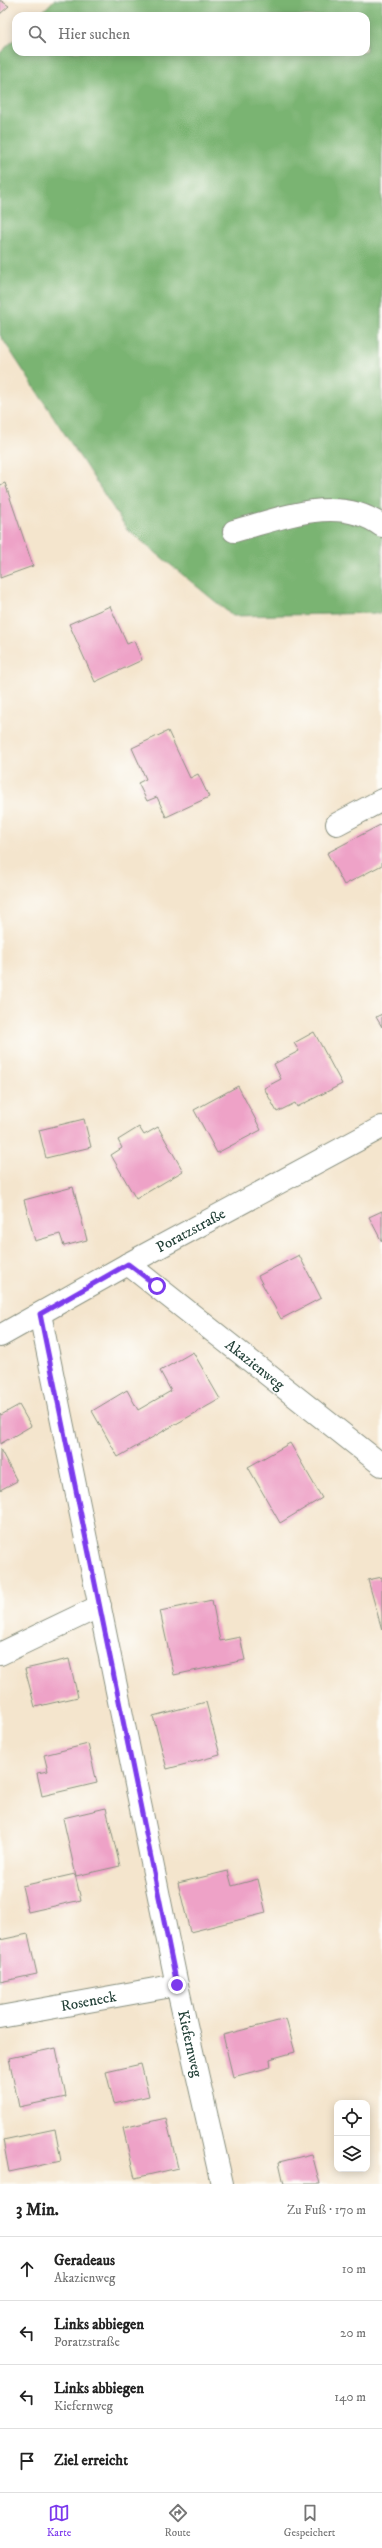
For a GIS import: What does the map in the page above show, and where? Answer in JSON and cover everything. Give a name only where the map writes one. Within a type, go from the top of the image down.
[{"type":"street","points":[[234,531],[302,513],[328,509],[355,512],[382,526]]},
{"type":"street","points":[[337,824],[382,800]]},
{"type":"street","name":"Poratzstraße","points":[[0,1336],[128,1264],[382,1126]]},
{"type":"street","name":"Akazienweg","points":[[128,1264],[382,1465]]},
{"type":"street","name":"Kiefernweg","points":[[40,1314],[177,1985],[222,2184]]},
{"type":"street","points":[[0,1654],[100,1606]]},
{"type":"street","name":"Roseneck","points":[[0,2017],[177,1985]]},
{"type":"green space","points":[[54,0],[382,0],[382,613],[233,616],[127,529],[0,335],[0,53],[12,42],[12,56],[370,56],[370,12],[42,12]]},
{"type":"building","points":[[0,0],[9,6],[0,14]]},
{"type":"building","points":[[5,483],[33,566],[0,578],[0,485]]},
{"type":"building","points":[[110,606],[127,644],[134,641],[142,660],[95,682],[69,624]]},
{"type":"building","points":[[168,731],[190,778],[198,774],[209,797],[166,817],[157,797],[147,801],[138,783],[146,779],[132,748]]},
{"type":"building","points":[[382,824],[382,865],[344,885],[327,853]]},
{"type":"building","points":[[382,1014],[382,1027],[376,1017]]},
{"type":"building","points":[[314,1032],[342,1084],[297,1107],[295,1103],[277,1112],[264,1088],[281,1079],[274,1064],[299,1051],[294,1043]]},
{"type":"building","points":[[238,1086],[261,1130],[217,1153],[194,1110]]},
{"type":"building","points":[[84,1119],[91,1147],[46,1158],[39,1130]]},
{"type":"building","points":[[139,1127],[144,1135],[158,1127],[183,1171],[136,1199],[111,1155],[122,1148],[118,1140]]},
{"type":"building","points":[[73,1187],[87,1240],[64,1246],[60,1234],[35,1241],[24,1200]]},
{"type":"building","points":[[382,1211],[382,1242],[369,1217]]},
{"type":"building","points":[[299,1255],[321,1298],[281,1319],[258,1276]]},
{"type":"building","points":[[193,1352],[220,1399],[118,1457],[92,1411],[127,1390],[138,1410],[171,1391],[160,1371]]},
{"type":"building","points":[[19,1405],[31,1426],[0,1444],[0,1413],[1,1415]]},
{"type":"building","points":[[290,1443],[322,1498],[280,1523],[248,1467]]},
{"type":"building","points":[[0,1449],[17,1481],[0,1490]]},
{"type":"building","points":[[382,1577],[382,1630],[368,1580]]},
{"type":"building","points":[[212,1600],[220,1641],[240,1637],[245,1660],[174,1675],[160,1611]]},
{"type":"building","points":[[69,1659],[78,1697],[35,1707],[25,1669]]},
{"type":"building","points":[[206,1702],[220,1755],[167,1769],[153,1716]]},
{"type":"building","points":[[88,1744],[97,1783],[42,1796],[37,1773],[48,1771],[44,1755]]},
{"type":"building","points":[[106,1808],[120,1866],[76,1876],[63,1818]]},
{"type":"building","points":[[228,1871],[232,1886],[258,1879],[266,1913],[190,1932],[178,1883]]},
{"type":"building","points":[[75,1874],[81,1900],[28,1912],[22,1886]]},
{"type":"building","points":[[28,1934],[37,1974],[0,1982],[0,1940]]},
{"type":"building","points":[[286,2019],[295,2052],[270,2059],[271,2067],[233,2077],[223,2035]]},
{"type":"building","points":[[56,2048],[66,2097],[19,2107],[9,2058]]},
{"type":"building","points":[[141,2064],[149,2096],[114,2104],[106,2072]]},
{"type":"building","points":[[166,2118],[178,2168],[135,2178],[123,2128]]},
{"type":"building","points":[[55,2129],[61,2161],[9,2172],[3,2140]]},
{"type":"building","points":[[312,2154],[320,2184],[284,2184],[279,2162]]},
{"type":"route","points":[[157,1286],[128,1264],[40,1314],[177,1985]]}]
